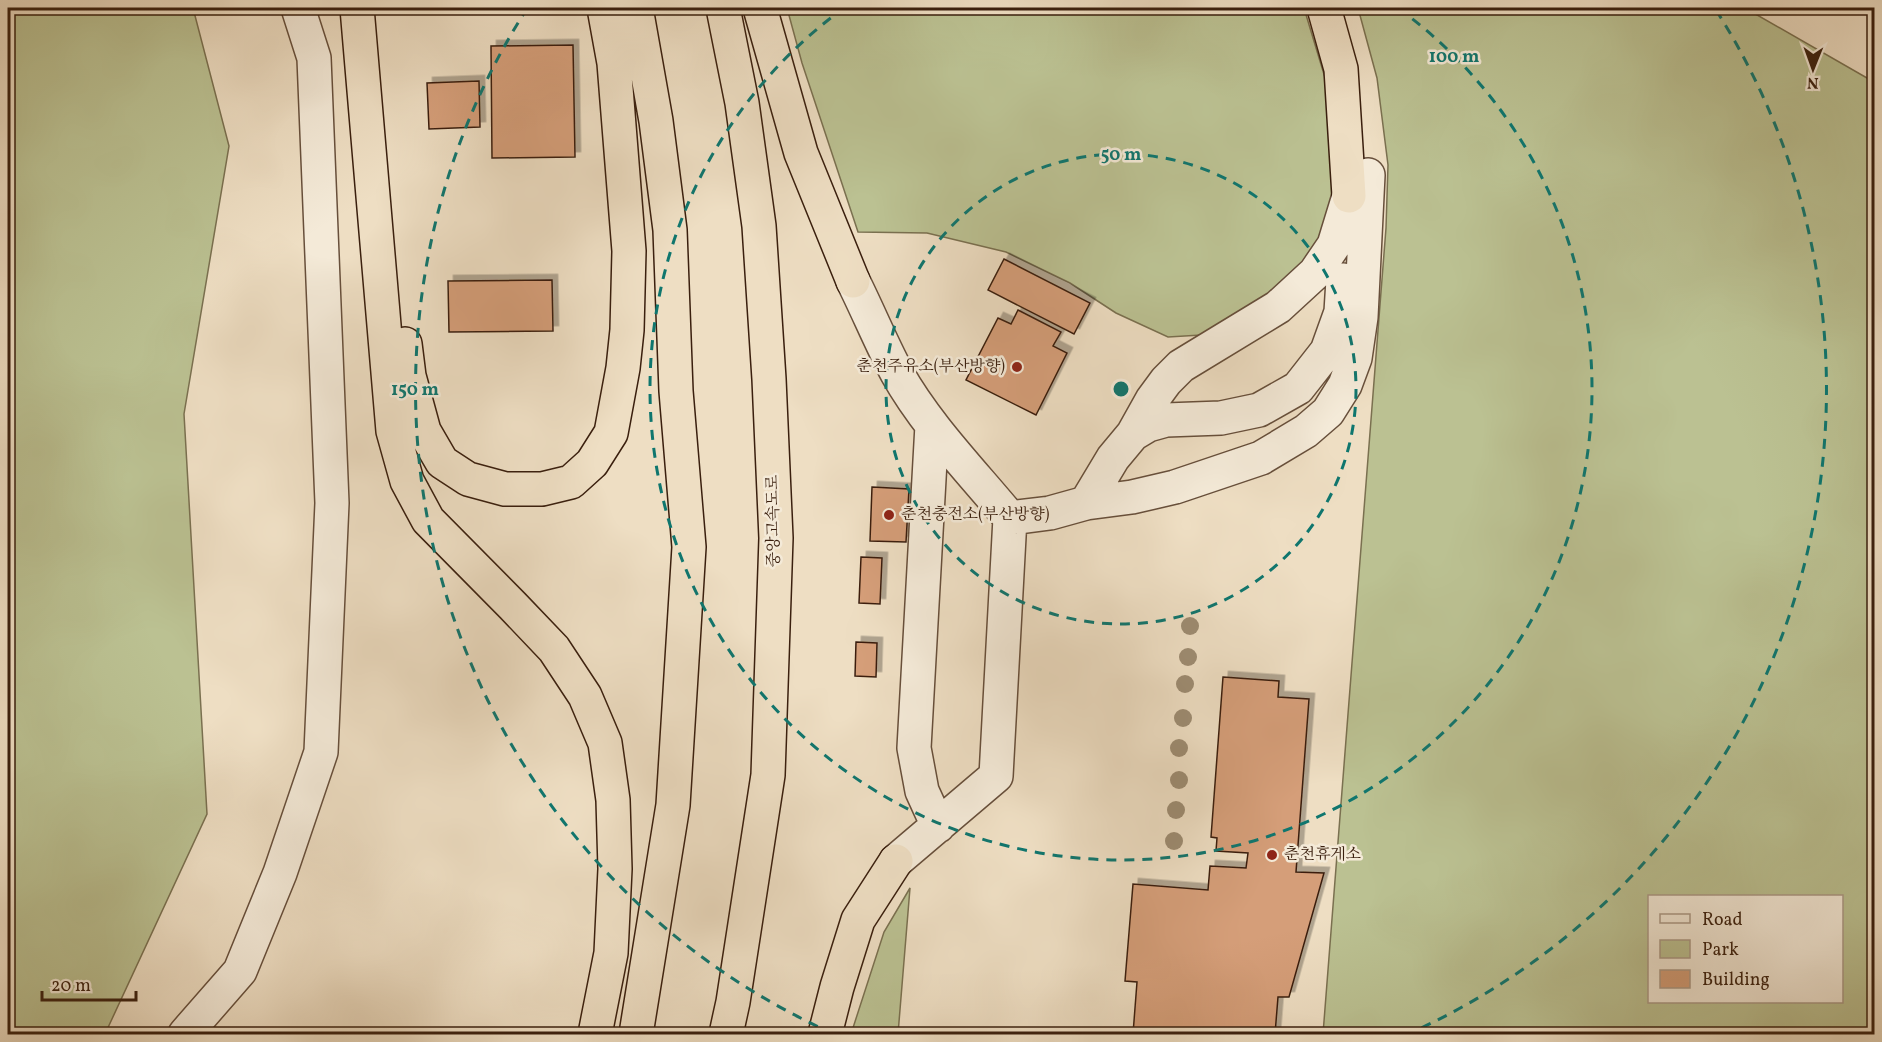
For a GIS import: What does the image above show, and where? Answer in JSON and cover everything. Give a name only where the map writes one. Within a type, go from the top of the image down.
[{"type":"highway","points":[[357,8],[393,431],[407,481],[428,520],[554,649],[585,696],[605,743],[613,800],[615,869],[611,953],[595,1035]]},
{"type":"highway","points":[[374,8],[396,282],[409,376],[424,431],[442,462],[468,479],[505,489],[543,489],[571,482],[592,464],[611,433],[623,368],[627,330],[629,251],[614,63],[604,8]]},
{"type":"highway","points":[[636,8],[656,121],[670,230],[676,391],[689,547],[673,805],[636,1035]]},
{"type":"highway","name":"중앙고속도로","points":[[723,8],[742,103],[759,226],[776,538],[768,775],[726,1035]]},
{"type":"highway","points":[[760,8],[801,153],[853,281]]},
{"type":"highway","points":[[1324,8],[1341,69],[1359,186]]},
{"type":"highway","points":[[1342,8],[1361,67],[1359,186]]},
{"type":"highway","points":[[825,1035],[858,920],[896,861]]},
{"type":"street","points":[[185,1035],[240,971],[280,873],[321,752],[332,503],[314,58],[298,8]]},
{"type":"street","points":[[1133,434],[1148,425],[1166,420],[1221,418],[1259,410],[1298,388],[1327,351],[1341,312],[1359,186]]},
{"type":"street","points":[[1086,503],[1113,458],[1133,434],[1159,390],[1181,366],[1278,307],[1315,273],[1334,245],[1359,186]]},
{"type":"street","points":[[1010,518],[1050,513],[1086,503],[1132,497],[1175,487],[1261,458],[1306,431],[1328,412],[1345,385],[1355,358],[1361,317],[1359,186]]},
{"type":"street","points":[[853,281],[897,374],[932,426],[1010,518],[996,776],[896,861]]},
{"type":"street","points":[[932,426],[914,748],[922,791],[938,826]]},
{"type":"green space","points":[[8,8],[193,8],[229,146],[184,414],[207,814],[105,1034],[8,1034]]},
{"type":"green space","points":[[787,8],[1304,8],[1329,91],[1337,165],[1329,214],[1304,278],[1218,334],[1168,337],[1116,313],[1070,283],[1006,252],[927,233],[858,232],[802,63]]},
{"type":"green space","points":[[1358,8],[1745,8],[1874,82],[1874,1034],[1323,1034],[1386,228],[1388,165],[1377,78]]},
{"type":"green space","points":[[910,888],[898,1034],[851,1034],[884,932]]},
{"type":"building","points":[[573,45],[575,157],[492,158],[491,46]]},
{"type":"building","points":[[479,81],[480,127],[429,129],[427,83]]},
{"type":"building","points":[[1004,259],[1090,303],[1074,334],[988,290]]},
{"type":"building","points":[[552,280],[553,331],[449,332],[448,281]]},
{"type":"building","name":"춘천주유소(부산방향)","points":[[1018,310],[1061,332],[1053,346],[1067,353],[1036,415],[966,380],[998,318],[1011,324]]},
{"type":"building","name":"춘천충전소(부산방향)","points":[[872,487],[909,489],[906,542],[870,541]]},
{"type":"building","points":[[861,557],[882,558],[880,604],[859,603]]},
{"type":"building","points":[[856,642],[877,643],[876,677],[855,676]]},
{"type":"building","name":"춘천휴게소","points":[[1223,677],[1279,681],[1278,697],[1309,699],[1296,872],[1324,873],[1289,997],[1278,997],[1275,1034],[1133,1034],[1137,982],[1125,981],[1133,884],[1208,890],[1210,866],[1246,868],[1248,853],[1216,851],[1217,838],[1211,837]]},
{"type":"place","name":"춘천주유소(부산방향)","points":[[1017,367]]},
{"type":"place","name":"춘천충전소(부산방향)","points":[[889,515]]},
{"type":"place","name":"춘천휴게소","points":[[1272,855]]}]
